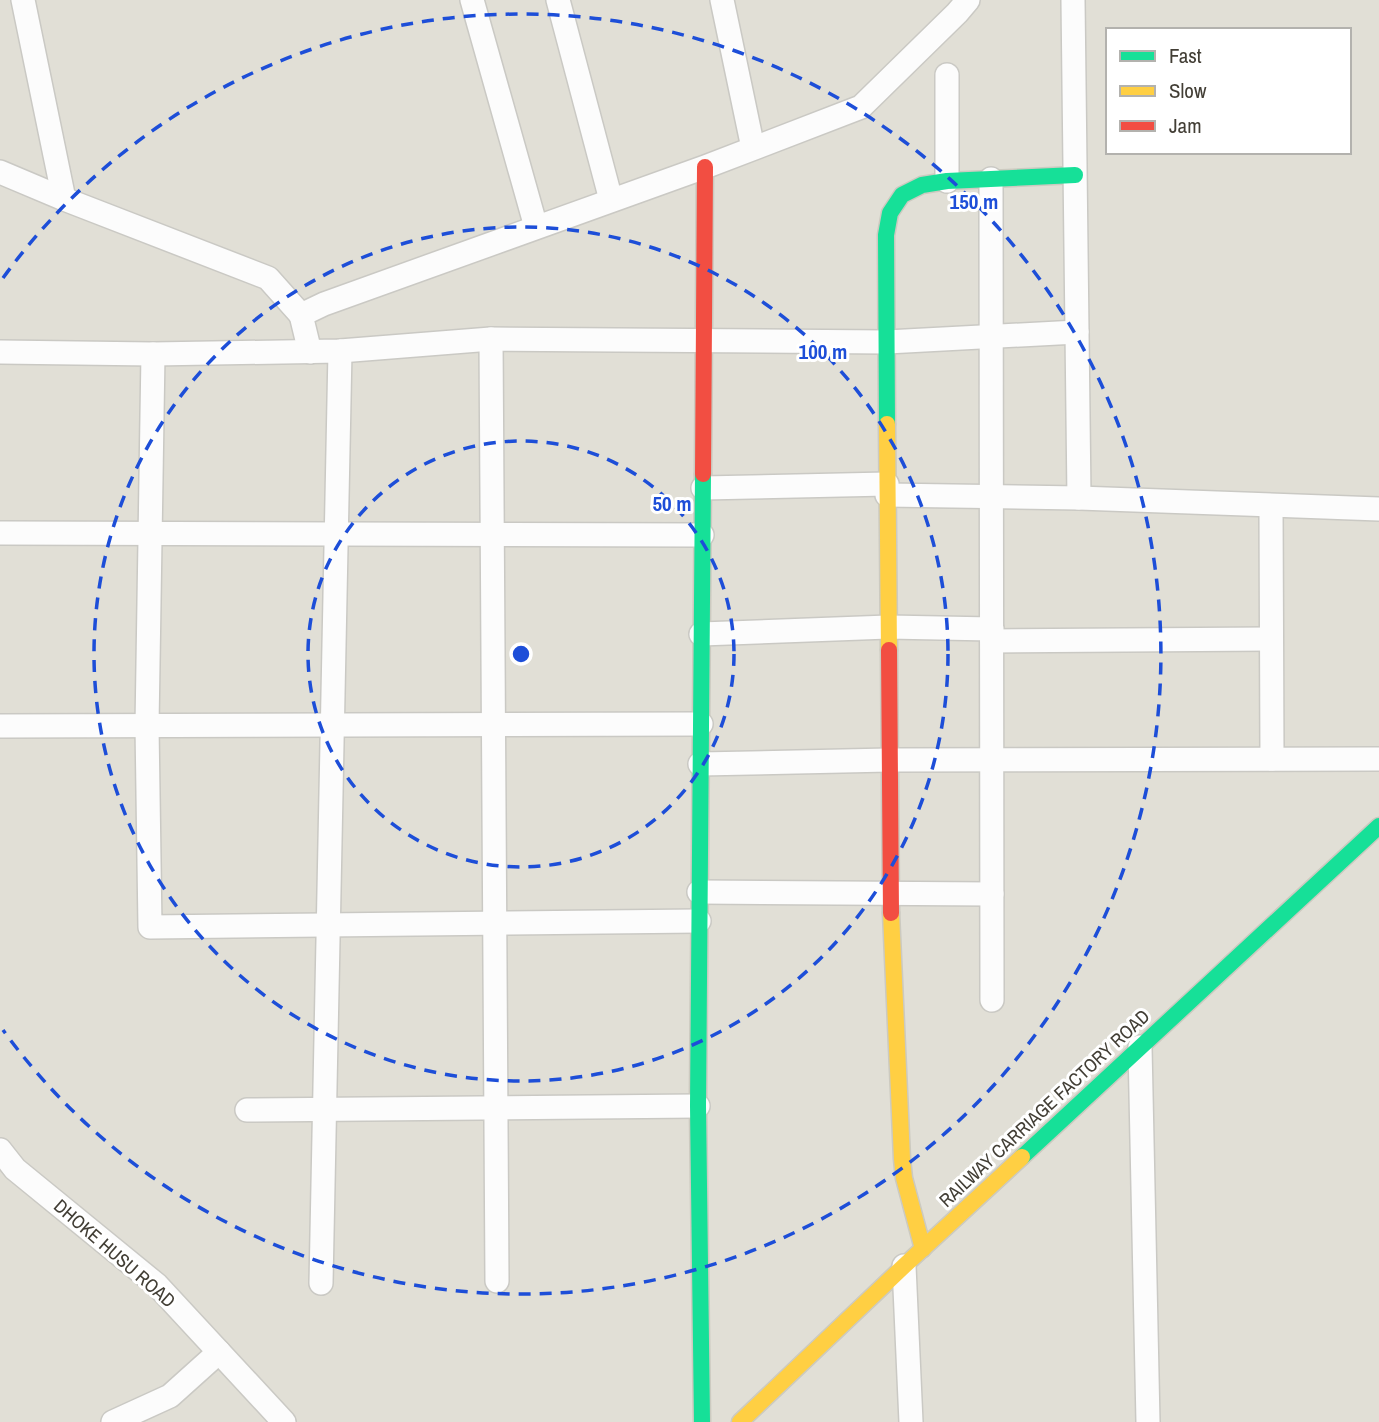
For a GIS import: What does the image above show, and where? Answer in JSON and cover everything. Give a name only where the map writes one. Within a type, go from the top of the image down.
[{"type":"street","points":[[23,0],[64,199]]},
{"type":"street","points":[[472,0],[536,227]]},
{"type":"street","points":[[558,0],[611,200]]},
{"type":"street","points":[[722,0],[753,148]]},
{"type":"street","points":[[1073,0],[1079,498]]},
{"type":"street","points":[[301,315],[324,304],[705,167],[861,107],[960,4]]},
{"type":"street","points":[[947,75],[947,181]]},
{"type":"street","points":[[702,1422],[698,1106],[705,167]]},
{"type":"street","points":[[0,172],[268,278],[301,315],[310,352]]},
{"type":"street","points":[[923,1249],[904,1178],[902,1159],[890,894],[886,235],[890,213],[902,195],[922,185],[991,178],[1075,175]]},
{"type":"street","points":[[991,178],[992,1000]]},
{"type":"street","points":[[0,352],[310,352],[491,339],[887,342],[1077,332]]},
{"type":"street","points":[[491,339],[497,1280]]},
{"type":"street","points":[[321,1283],[340,351]]},
{"type":"street","points":[[153,354],[147,726],[150,927],[699,920]]},
{"type":"street","points":[[703,488],[887,490],[991,497],[1379,509]]},
{"type":"street","points":[[1270,506],[1272,759]]},
{"type":"street","points":[[0,533],[702,535]]},
{"type":"street","points":[[701,634],[888,627],[992,635],[1271,639]]},
{"type":"street","points":[[0,726],[701,724]]},
{"type":"street","points":[[700,764],[889,760],[1379,759]]},
{"type":"street","name":"RAILWAY CARRIAGE FACTORY ROAD","points":[[740,1422],[1379,825]]},
{"type":"street","points":[[699,892],[992,894]]},
{"type":"street","points":[[1140,1048],[1148,1422]]},
{"type":"street","points":[[247,1110],[698,1106]]},
{"type":"street","name":"DHOKE HUSU ROAD","points":[[0,1150],[8,1175],[157,1285],[284,1422]]},
{"type":"street","points":[[904,1266],[911,1422]]},
{"type":"street","points":[[113,1422],[170,1396],[219,1352]]},
{"type":"shaded area","points":[[0,0],[1379,0],[1379,1422],[0,1422]]},
{"type":"traffic: fast","points":[[887,424],[886,235],[890,213],[902,195],[922,185],[947,181],[1075,175]]},
{"type":"traffic: fast","points":[[702,1422],[698,1106],[703,474]]},
{"type":"traffic: fast","points":[[1022,1157],[1379,826]]},
{"type":"traffic: slow","points":[[887,424],[889,650]]},
{"type":"traffic: slow","points":[[891,913],[902,1159],[904,1178],[923,1249]]},
{"type":"traffic: slow","points":[[740,1422],[1022,1157]]},
{"type":"traffic: jam","points":[[703,474],[705,167]]},
{"type":"traffic: jam","points":[[889,650],[891,913]]}]
